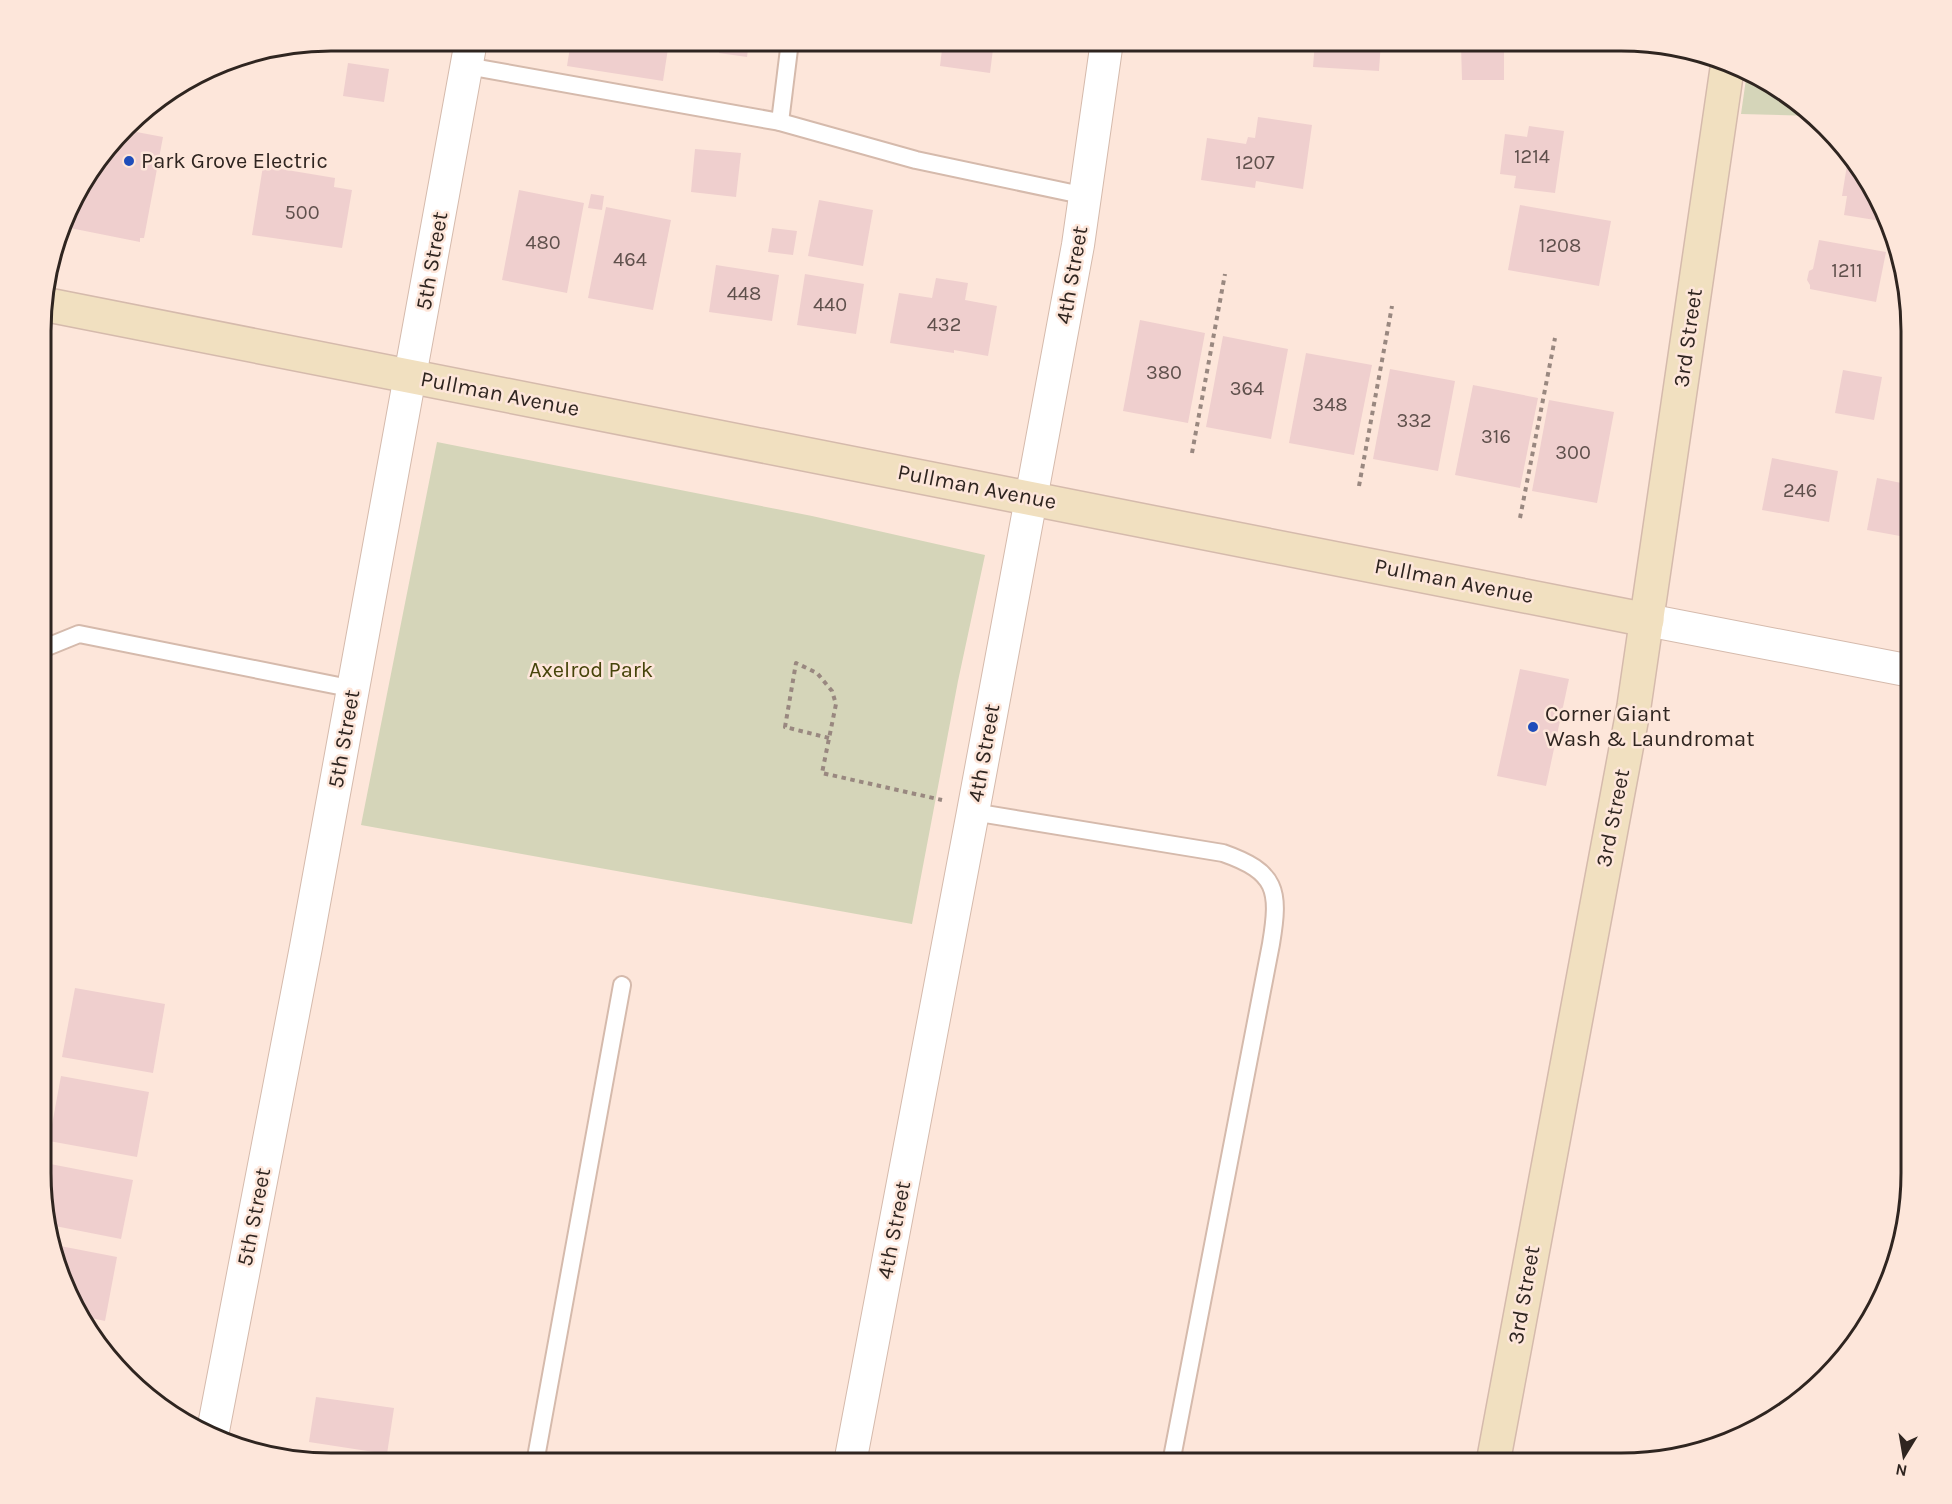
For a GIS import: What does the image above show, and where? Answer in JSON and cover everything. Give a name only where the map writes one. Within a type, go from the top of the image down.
[{"type":"street","name":"4th Street","points":[[852,1453],[1086,196],[1106,51]]},
{"type":"street","name":"5th Street","points":[[214,1427],[354,689],[469,53]]},
{"type":"street","name":"3rd Street","points":[[1495,1453],[1632,718],[1727,72]]},
{"type":"street","name":"Pullman Avenue","points":[[52,306],[1901,669]]},
{"type":"lane","points":[[780,122],[789,51]]},
{"type":"lane","points":[[469,53],[780,122],[916,160],[1086,196]]},
{"type":"lane","points":[[51,645],[80,634],[354,689]]},
{"type":"lane","points":[[973,812],[1223,853],[1256,867],[1267,877],[1273,889],[1276,903],[1271,944],[1173,1453]]},
{"type":"lane","points":[[537,1453],[622,985]]},
{"type":"path","points":[[1192,453],[1225,274]]},
{"type":"path","points":[[1359,486],[1392,306]]},
{"type":"path","points":[[1520,518],[1555,338]]},
{"type":"path","points":[[829,738],[785,727],[796,663],[817,673],[832,691],[836,704],[822,773],[946,800],[973,812]]},
{"type":"green space","points":[[1746,80],[1776,98],[1799,116],[1741,114]]},
{"type":"green space","name":"Axelrod Park","points":[[437,442],[812,516],[985,555],[958,681],[912,924],[361,825]]},
{"type":"building","points":[[569,51],[668,51],[663,81],[567,66]]},
{"type":"building","points":[[719,51],[748,51],[747,57],[719,53]]},
{"type":"building","points":[[942,51],[993,51],[990,73],[940,66]]},
{"type":"building","points":[[1314,51],[1380,51],[1379,71],[1313,67]]},
{"type":"building","points":[[1461,51],[1504,51],[1504,80],[1462,80]]},
{"type":"building","points":[[348,63],[389,69],[384,102],[343,96]]},
{"type":"building","points":[[1258,117],[1312,125],[1303,189],[1256,181],[1255,188],[1201,180],[1207,138],[1246,144],[1248,137],[1255,138]]},
{"type":"building","points":[[1529,126],[1564,131],[1555,193],[1514,188],[1516,176],[1500,174],[1505,134],[1527,137]]},
{"type":"building","name":"Park Grove Electric","points":[[135,132],[163,137],[144,238],[140,238],[140,242],[71,228],[98,176]]},
{"type":"building","points":[[695,149],[741,153],[736,197],[691,192]]},
{"type":"building","points":[[263,166],[335,178],[334,187],[352,190],[342,248],[252,235]]},
{"type":"building","points":[[1847,166],[1878,221],[1844,215],[1847,196],[1842,196]]},
{"type":"building","points":[[519,190],[584,203],[567,293],[502,280]]},
{"type":"building","points":[[591,194],[604,196],[602,210],[588,208]]},
{"type":"building","points":[[819,200],[873,210],[863,266],[808,256]]},
{"type":"building","points":[[1520,205],[1611,221],[1599,286],[1508,270]]},
{"type":"building","points":[[606,207],[671,220],[653,310],[588,298]]},
{"type":"building","points":[[772,228],[797,231],[793,255],[768,252]]},
{"type":"building","points":[[1819,240],[1886,252],[1876,302],[1810,289],[1807,280],[1809,271],[1813,269]]},
{"type":"building","points":[[716,265],[779,275],[772,321],[709,312]]},
{"type":"building","points":[[805,274],[864,284],[856,334],[797,325]]},
{"type":"building","points":[[936,278],[968,283],[965,300],[997,306],[988,356],[890,343],[899,293],[932,298]]},
{"type":"building","points":[[1140,320],[1205,333],[1188,423],[1123,411]]},
{"type":"building","points":[[1223,336],[1288,349],[1271,439],[1206,427]]},
{"type":"building","points":[[1306,353],[1372,365],[1354,455],[1289,443]]},
{"type":"building","points":[[1390,369],[1455,381],[1438,471],[1373,459]]},
{"type":"building","points":[[1843,370],[1882,377],[1874,420],[1835,413]]},
{"type":"building","points":[[1473,385],[1538,398],[1520,488],[1455,475]]},
{"type":"building","points":[[1549,400],[1614,412],[1597,503],[1532,491]]},
{"type":"building","points":[[1772,458],[1838,471],[1829,522],[1762,510]]},
{"type":"building","points":[[1877,478],[1901,483],[1901,536],[1867,530]]},
{"type":"building","name":"Corner Giant Wash & Laundromat","points":[[1520,669],[1569,679],[1546,786],[1497,776]]},
{"type":"building","points":[[75,988],[165,1004],[153,1073],[62,1057]]},
{"type":"building","points":[[61,1076],[149,1092],[137,1157],[51,1141]]},
{"type":"building","points":[[51,1164],[133,1180],[121,1239],[56,1226]]},
{"type":"building","points":[[61,1246],[117,1257],[105,1321],[92,1318],[89,1313],[72,1280]]},
{"type":"building","points":[[316,1397],[394,1408],[387,1453],[309,1442]]},
{"type":"place","name":"Park Grove Electric","points":[[129,161]]},
{"type":"place","name":"Corner Giant Wash & Laundromat","points":[[1533,727]]}]
